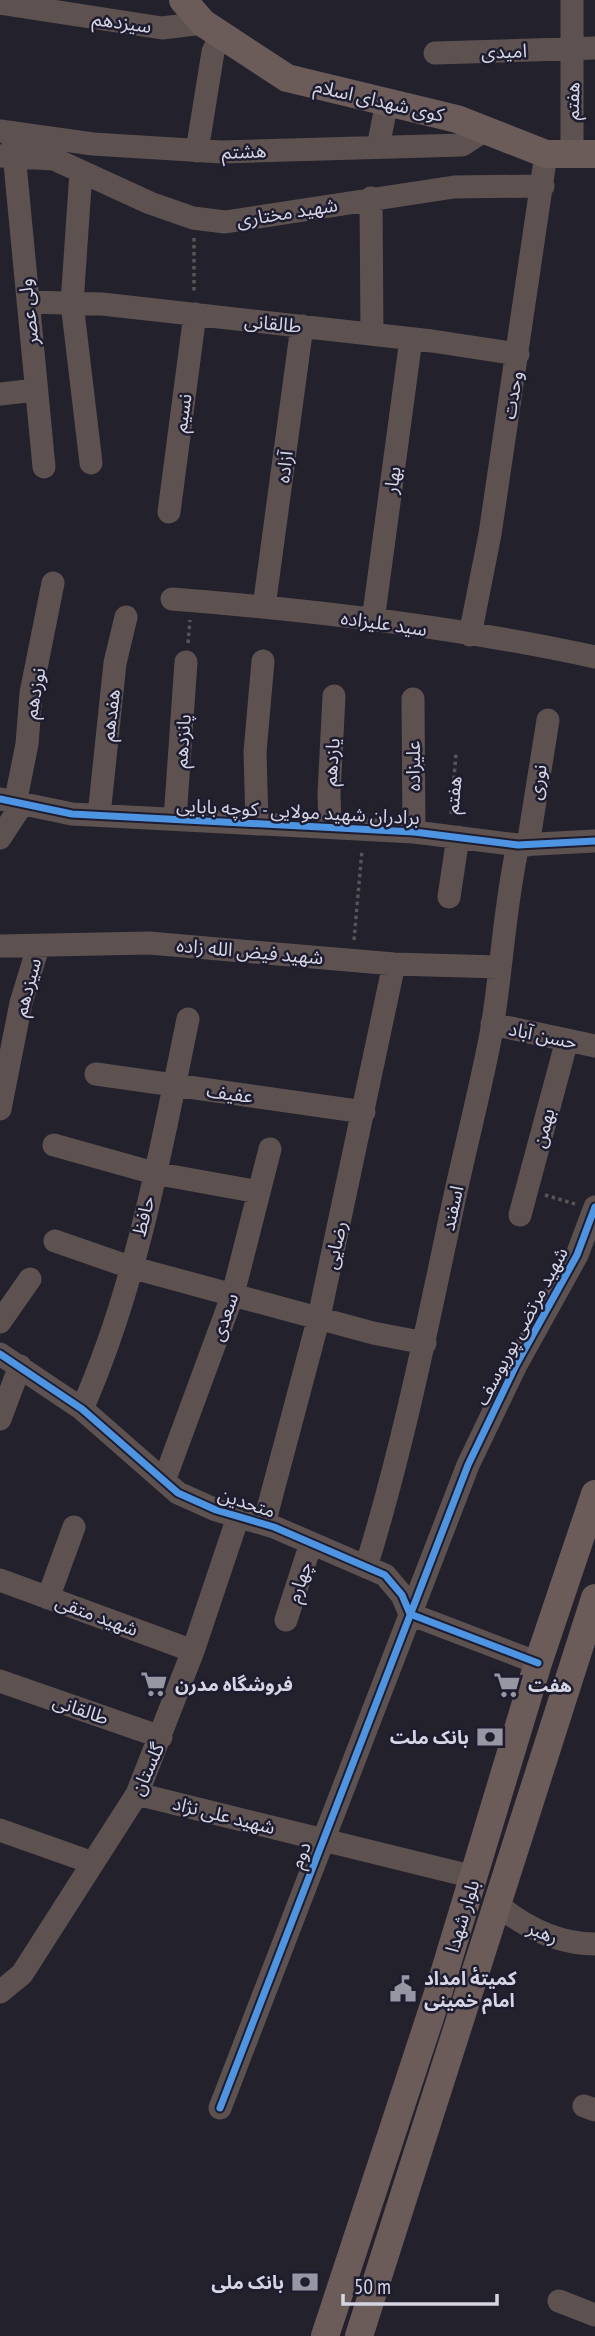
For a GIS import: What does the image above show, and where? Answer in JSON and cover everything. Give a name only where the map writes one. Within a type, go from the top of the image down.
[{"type":"main road","name":"کوی شهدای اسلام","points":[[183,0],[212,29],[287,78],[457,119],[485,130],[571,154]]},
{"type":"main road","name":"بلوار شهدا","points":[[325,2336],[440,1987],[538,1663],[595,1494]]},
{"type":"main road","name":"بلوار شهدا","points":[[359,2336],[451,2058],[498,1905],[585,1653],[595,1598]]},
{"type":"main road","points":[[440,1987],[444,1996],[452,2001],[462,2001],[470,1995]]},
{"type":"main road","points":[[418,2049],[425,2041],[434,2038],[443,2041],[449,2048],[451,2058]]},
{"type":"street","name":"هفتم","points":[[571,154],[584,48],[572,0]]},
{"type":"street","name":"سیزدهم","points":[[0,3],[162,28],[212,29]]},
{"type":"street","points":[[197,151],[213,52],[212,29]]},
{"type":"street","name":"امیدی","points":[[435,53],[584,48]]},
{"type":"street","points":[[378,147],[387,102]]},
{"type":"street","name":"هشتم","points":[[6,132],[93,144],[197,151],[462,145],[485,130]]},
{"type":"street","name":"ولی عصر","points":[[6,132],[11,241],[28,302],[44,467]]},
{"type":"street","name":"وحدت","points":[[470,635],[518,354],[543,186],[571,154]]},
{"type":"street","name":"شهید مختاری","points":[[7,156],[54,159],[193,218],[225,222],[454,187],[543,186]]},
{"type":"street","points":[[81,172],[72,303],[91,463]]},
{"type":"street","points":[[371,198],[372,334]]},
{"type":"street","name":"طالقانی","points":[[28,302],[72,303],[195,314],[518,354]]},
{"type":"street","name":"نسیم","points":[[169,512],[195,314]]},
{"type":"street","name":"آزاده","points":[[264,607],[302,326]]},
{"type":"street","name":"بهار","points":[[373,621],[411,339]]},
{"type":"street","points":[[0,394],[36,390]]},
{"type":"street","name":"نوزدهم","points":[[12,803],[27,744],[31,694],[53,583]]},
{"type":"street","name":"سید علیزاده","points":[[182,599],[373,621],[595,657]]},
{"type":"street","name":"هفدهم","points":[[99,815],[116,663],[126,617]]},
{"type":"street","points":[[257,824],[255,752],[263,661]]},
{"type":"street","name":"پانزدهم","points":[[175,819],[186,663]]},
{"type":"street","name":"یازدهم","points":[[330,827],[328,794],[334,696]]},
{"type":"street","name":"علیزاده","points":[[413,699],[414,832]]},
{"type":"street","name":"نوری","points":[[523,845],[548,720]]},
{"type":"street","points":[[0,838],[12,803]]},
{"type":"street","name":"برادران شهید مولایی - کوچه بابایی","points":[[12,803],[99,815],[414,832],[523,845],[595,841]]},
{"type":"street","points":[[449,897],[454,836]]},
{"type":"street","name":"اسفند","points":[[366,1567],[394,1478],[425,1343],[492,1024],[506,898],[523,845]]},
{"type":"street","name":"شهید فیض الله زاده","points":[[0,946],[149,943],[394,964],[499,967]]},
{"type":"street","name":"سیزدهم","points":[[0,1109],[21,1003],[38,947]]},
{"type":"street","name":"رضایی","points":[[264,1524],[319,1317],[394,964]]},
{"type":"street","name":"حافظ","points":[[82,1409],[110,1339],[130,1267],[188,1019]]},
{"type":"street","name":"حسن آباد","points":[[492,1024],[595,1046]]},
{"type":"street","name":"بهمن","points":[[520,1215],[567,1040]]},
{"type":"street","name":"عفیف","points":[[96,1074],[364,1112]]},
{"type":"street","points":[[54,1145],[154,1173],[259,1192]]},
{"type":"street","name":"سعدی","points":[[164,1481],[233,1294],[270,1149]]},
{"type":"street","name":"شهید مرتضی پوریوسف","points":[[410,1614],[468,1465],[516,1365],[577,1255],[594,1209]]},
{"type":"street","points":[[55,1241],[130,1267],[373,1333],[425,1343]]},
{"type":"street","points":[[0,1321],[30,1279]]},
{"type":"street","name":"متحدین","points":[[0,1354],[82,1409],[178,1493],[238,1517],[264,1524],[385,1575],[401,1595],[410,1614]]},
{"type":"street","points":[[0,1419],[20,1366]]},
{"type":"street","name":"گلستان","points":[[0,1992],[22,1974],[137,1794],[193,1651],[238,1517]]},
{"type":"street","points":[[48,1598],[74,1527]]},
{"type":"street","name":"چهارم","points":[[286,1620],[311,1543]]},
{"type":"street","name":"شهید متقی","points":[[0,1580],[193,1651]]},
{"type":"street","points":[[410,1614],[538,1663]]},
{"type":"street","name":"دوم","points":[[220,2108],[410,1614]]},
{"type":"street","name":"طالقانی","points":[[0,1681],[161,1737]]},
{"type":"street","name":"شهید علی نژاد","points":[[137,1794],[474,1877]]},
{"type":"street","points":[[0,1830],[93,1863]]},
{"type":"street","name":"رهبر","points":[[498,1905],[519,1922],[554,1938],[595,1944]]},
{"type":"street","points":[[559,2301],[595,2315]]},
{"type":"path","points":[[193,218],[195,314]]},
{"type":"path","points":[[182,599],[186,663]]},
{"type":"path","points":[[352,960],[364,829]]},
{"type":"path","points":[[527,1190],[594,1209]]},
{"type":"cycle path","points":[[0,799],[72,814],[414,832],[518,845],[595,841]]},
{"type":"cycle path","points":[[220,2108],[468,1465],[516,1365],[577,1255],[595,1207]]},
{"type":"cycle path","points":[[0,1354],[82,1409],[178,1493],[216,1510],[274,1527],[385,1575],[402,1595],[410,1614],[538,1663]]},
{"type":"place","name":"فروشگاه مدرن","points":[[154,1684]]},
{"type":"place","name":"هفت","points":[[507,1685]]},
{"type":"place","name":"بانک ملت","points":[[490,1737]]},
{"type":"place","name":"کمیتهٔ امداد امام خمینی","points":[[403,1989]]},
{"type":"place","name":"بانک ملی","points":[[305,2282]]}]
